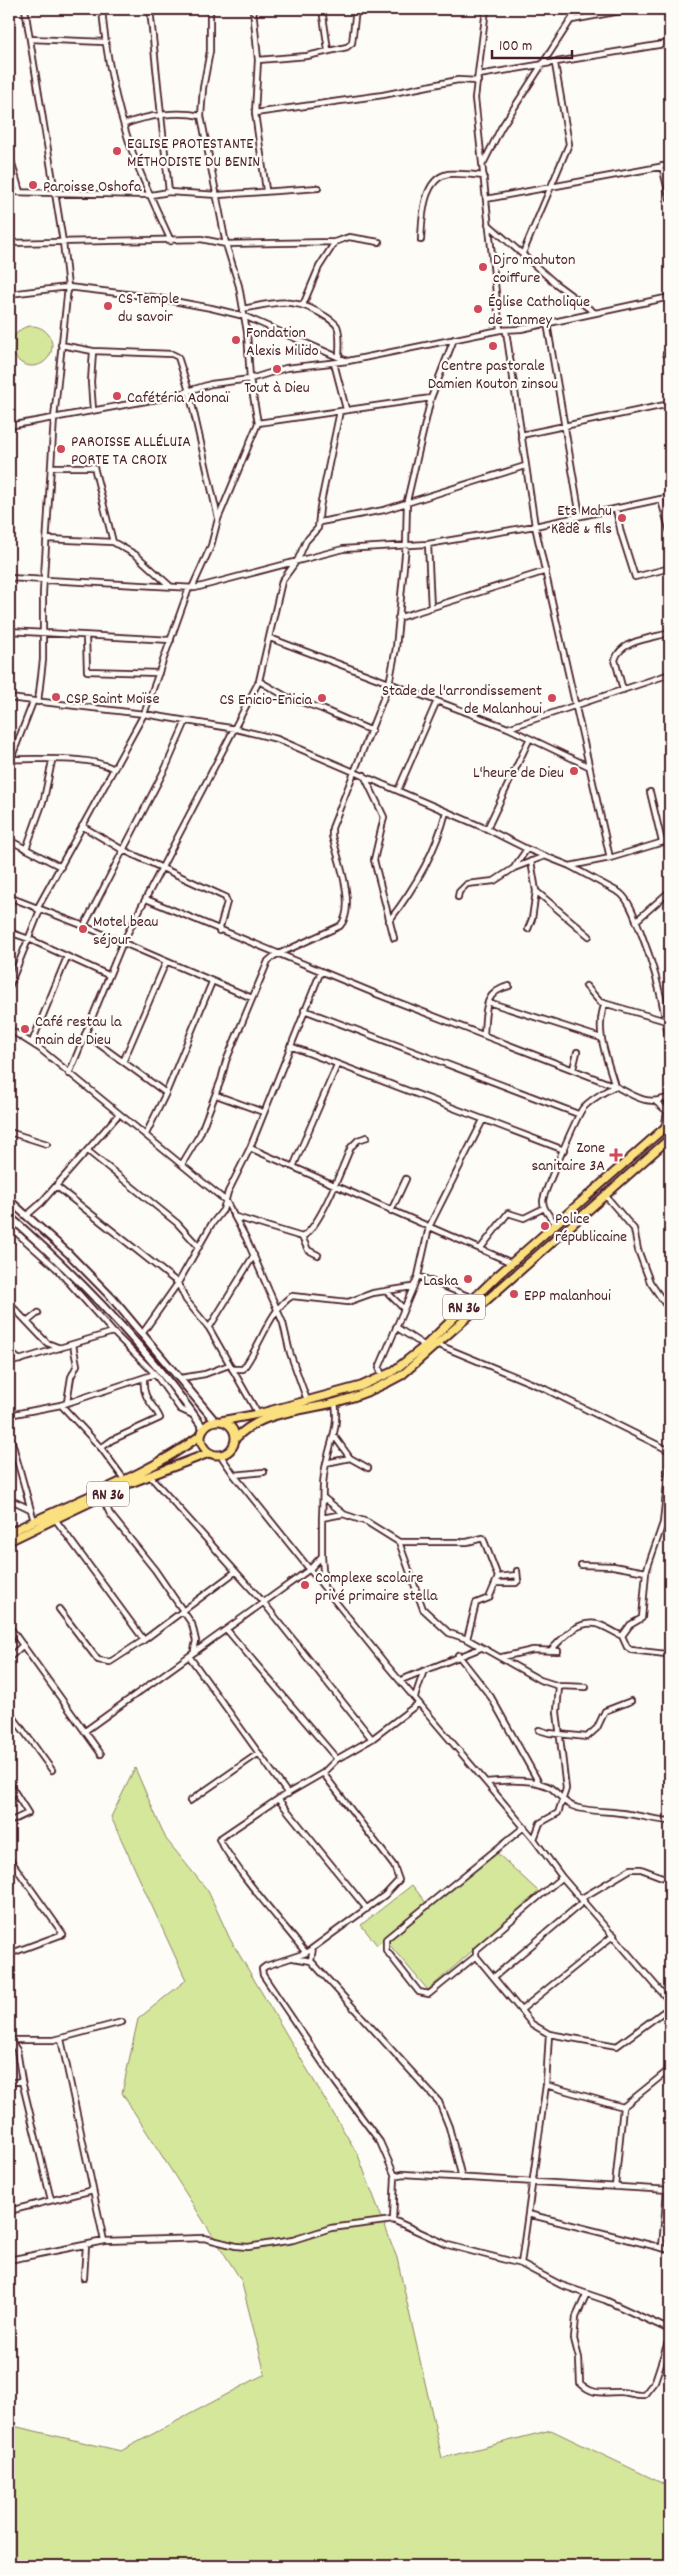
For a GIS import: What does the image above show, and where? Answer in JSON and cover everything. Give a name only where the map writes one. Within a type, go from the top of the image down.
[{"type":"main road","name":"RN 36","points":[[9,1533],[124,1479],[182,1449],[218,1421],[258,1414],[362,1386],[383,1377],[425,1346],[473,1298],[557,1226],[670,1123]]},
{"type":"main road","name":"RN 36","points":[[9,1541],[149,1475],[209,1454],[221,1456],[232,1450],[236,1438],[261,1420],[289,1411],[334,1403],[388,1383],[402,1375],[439,1345],[460,1322],[670,1138]]},
{"type":"main road","points":[[9,1200],[68,1253],[218,1421],[232,1427],[236,1438]]},
{"type":"main road","points":[[9,1216],[65,1265],[157,1365],[195,1416],[203,1432],[201,1444],[209,1454]]},
{"type":"street","points":[[25,9],[63,242],[68,287],[54,418],[44,578],[43,633],[35,702],[10,762],[96,763],[114,769]]},
{"type":"street","points":[[102,9],[105,42],[130,146],[171,240]]},
{"type":"street","points":[[150,9],[152,44],[170,192]]},
{"type":"street","points":[[9,986],[10,973],[29,939],[39,909],[144,714],[191,588],[213,541],[218,519],[258,423],[250,379],[243,310],[226,244],[202,116],[203,88],[210,51],[210,9]]},
{"type":"street","points":[[253,9],[258,60],[255,113],[266,190]]},
{"type":"street","points":[[322,9],[328,50]]},
{"type":"street","points":[[258,60],[307,56],[347,47],[352,43],[356,9]]},
{"type":"street","points":[[486,9],[476,107],[500,330]]},
{"type":"street","points":[[483,164],[501,128],[578,9]]},
{"type":"street","points":[[572,20],[631,9]]},
{"type":"street","points":[[30,39],[105,42]]},
{"type":"street","points":[[255,113],[383,95],[670,43]]},
{"type":"street","points":[[523,253],[552,187],[570,138],[555,64]]},
{"type":"street","points":[[125,124],[149,116],[191,113],[202,116]]},
{"type":"street","points":[[9,153],[20,192]]},
{"type":"street","points":[[486,199],[670,165]]},
{"type":"street","points":[[662,166],[670,199]]},
{"type":"street","points":[[421,240],[425,201],[436,182],[448,174],[484,176]]},
{"type":"street","points":[[9,192],[151,195],[170,192],[218,195],[266,190],[318,188]]},
{"type":"street","points":[[488,224],[556,284],[595,313]]},
{"type":"street","points":[[9,243],[207,240],[226,244],[335,242],[350,237],[379,242]]},
{"type":"street","points":[[303,305],[319,267],[335,242]]},
{"type":"street","points":[[9,294],[68,287],[158,298],[244,316],[348,361]]},
{"type":"street","points":[[9,426],[189,391],[222,381],[250,379],[286,368],[348,361],[500,330],[506,331],[547,323],[670,297]]},
{"type":"street","points":[[243,310],[280,302],[303,305],[336,324],[339,334],[339,358]]},
{"type":"street","points":[[547,323],[563,405],[564,427],[580,516]]},
{"type":"street","points":[[506,331],[518,395],[525,466],[535,526],[610,858]]},
{"type":"street","points":[[182,1164],[197,1141],[216,1095],[226,1061],[268,962],[279,954],[340,926],[346,917],[347,897],[332,832],[389,684],[406,545],[407,501],[431,398],[454,339]]},
{"type":"street","points":[[61,345],[93,351],[176,355],[180,361],[189,391],[218,519]]},
{"type":"street","points":[[93,351],[91,382],[93,410]]},
{"type":"street","points":[[69,1074],[123,942],[236,729],[259,681],[282,581],[298,559],[306,541],[320,522],[320,507],[343,410],[334,363]]},
{"type":"street","points":[[258,423],[431,398]]},
{"type":"street","points":[[521,435],[670,404]]},
{"type":"street","points":[[320,522],[384,510],[407,501],[525,466]]},
{"type":"street","points":[[52,467],[94,467],[113,542]]},
{"type":"street","points":[[9,578],[44,578],[191,588],[343,549],[428,544],[535,526],[670,497]]},
{"type":"street","points":[[662,500],[670,532]]},
{"type":"street","points":[[616,509],[620,533],[635,577],[670,568]]},
{"type":"street","points":[[47,539],[113,542],[136,555],[170,586]]},
{"type":"street","points":[[428,544],[431,608]]},
{"type":"street","points":[[398,618],[546,571]]},
{"type":"street","points":[[9,631],[171,640]]},
{"type":"street","points":[[623,690],[615,663],[618,653],[630,644],[670,633]]},
{"type":"street","points":[[86,636],[88,671],[159,673]]},
{"type":"street","points":[[270,638],[436,703],[508,728],[528,740],[588,766]]},
{"type":"street","points":[[508,728],[670,674]]},
{"type":"street","points":[[259,681],[287,697],[322,709],[372,731]]},
{"type":"street","points":[[9,698],[144,714],[236,729],[284,741],[487,829],[527,849],[570,866],[623,896],[636,921],[660,984],[666,1020],[670,1097],[663,1131]]},
{"type":"street","points":[[398,790],[436,703]]},
{"type":"street","points":[[84,926],[121,849],[166,767],[186,721]]},
{"type":"street","points":[[487,829],[528,740]]},
{"type":"street","points":[[26,849],[46,794],[52,761]]},
{"type":"street","points":[[364,775],[384,817],[374,856],[394,938]]},
{"type":"street","points":[[650,792],[662,842]]},
{"type":"street","points":[[389,921],[402,904],[431,853],[446,812]]},
{"type":"street","points":[[82,826],[121,849],[163,867],[225,898],[227,902],[219,931]]},
{"type":"street","points":[[9,840],[61,867]]},
{"type":"street","points":[[570,866],[610,858],[670,840]]},
{"type":"street","points":[[514,868],[527,849]]},
{"type":"street","points":[[458,897],[458,892],[467,884],[494,881],[514,868],[545,856]]},
{"type":"street","points":[[528,929],[532,919],[536,891],[531,860]]},
{"type":"street","points":[[536,891],[589,936]]},
{"type":"street","points":[[636,921],[670,891]]},
{"type":"street","points":[[9,897],[123,942],[252,998]]},
{"type":"street","points":[[146,899],[219,931],[615,1086],[642,1100],[656,1102],[670,1097]]},
{"type":"street","points":[[9,932],[29,939],[108,975]]},
{"type":"street","points":[[32,1042],[67,957]]},
{"type":"street","points":[[123,1062],[166,962]]},
{"type":"street","points":[[142,1334],[178,1283],[211,1225],[223,1210],[228,1192],[250,1148],[321,971]]},
{"type":"street","points":[[146,1134],[166,1093],[212,982]]},
{"type":"street","points":[[484,1034],[490,996],[497,989],[509,986]]},
{"type":"street","points":[[586,986],[596,999],[605,1004],[666,1020]]},
{"type":"street","points":[[488,1002],[601,1038]]},
{"type":"street","points":[[605,1004],[601,1014],[601,1038],[615,1086]]},
{"type":"street","points":[[304,1010],[578,1114]]},
{"type":"street","points":[[9,1030],[32,1042],[226,1201],[236,1217],[254,1255],[283,1323],[290,1353],[307,1400]]},
{"type":"street","points":[[85,1034],[166,1093]]},
{"type":"street","points":[[290,1046],[564,1150]]},
{"type":"street","points":[[573,1069],[577,1052]]},
{"type":"street","points":[[294,1167],[337,1065]]},
{"type":"street","points":[[557,1226],[544,1208],[543,1201],[578,1114],[596,1097],[615,1086]]},
{"type":"street","points":[[216,1095],[263,1112]]},
{"type":"street","points":[[656,1102],[668,1112]]},
{"type":"street","points":[[26,1216],[56,1186],[120,1114]]},
{"type":"street","points":[[383,1377],[379,1368],[418,1276],[429,1227],[483,1120]]},
{"type":"street","points":[[9,1132],[47,1144]]},
{"type":"street","points":[[302,1238],[310,1232],[334,1186],[351,1147],[358,1140],[367,1136]]},
{"type":"street","points":[[250,1148],[512,1263]]},
{"type":"street","points":[[88,1151],[177,1223],[199,1247]]},
{"type":"street","points":[[391,1210],[406,1179]]},
{"type":"street","points":[[56,1186],[178,1283],[186,1300],[209,1328],[258,1414]]},
{"type":"street","points":[[605,1194],[634,1229],[638,1250],[650,1282],[670,1311]]},
{"type":"street","points":[[480,1249],[508,1213],[524,1218],[544,1208]]},
{"type":"street","points":[[236,1217],[275,1227],[302,1238],[308,1250],[318,1255]]},
{"type":"street","points":[[9,1226],[56,1268],[113,1332],[155,1374],[180,1409],[195,1416]]},
{"type":"street","points":[[209,1328],[254,1255]]},
{"type":"street","points":[[418,1276],[473,1298]]},
{"type":"street","points":[[238,1379],[262,1339],[270,1319],[292,1296],[348,1302],[372,1293],[412,1288]]},
{"type":"street","points":[[386,1291],[404,1309]]},
{"type":"street","points":[[9,1304],[47,1343],[61,1348]]},
{"type":"street","points":[[27,1322],[38,1313]]},
{"type":"street","points":[[396,1327],[425,1346]]},
{"type":"street","points":[[9,1363],[113,1332]]},
{"type":"street","points":[[66,1402],[71,1377],[77,1365],[73,1345]]},
{"type":"street","points":[[439,1345],[543,1388],[670,1453],[670,1470],[663,1523],[646,1572],[642,1618],[630,1625],[622,1636]]},
{"type":"street","points":[[9,1352],[20,1360]]},
{"type":"street","points":[[180,1378],[231,1367],[243,1368]]},
{"type":"street","points":[[9,1414],[61,1406],[66,1402],[144,1380],[155,1374]]},
{"type":"street","points":[[101,1448],[112,1440],[160,1418],[149,1405],[144,1380]]},
{"type":"street","points":[[324,1584],[322,1518],[326,1463],[335,1437],[337,1414],[334,1403]]},
{"type":"street","points":[[61,1406],[101,1448],[124,1479]]},
{"type":"street","points":[[9,1432],[34,1521]]},
{"type":"street","points":[[335,1437],[350,1458],[368,1468]]},
{"type":"street","points":[[221,1456],[234,1475],[324,1584],[364,1638],[534,1838],[562,1877],[670,2001]]},
{"type":"street","points":[[326,1463],[350,1458]]},
{"type":"street","points":[[234,1475],[264,1472]]},
{"type":"street","points":[[149,1475],[264,1603],[372,1738]]},
{"type":"street","points":[[102,1497],[110,1514],[155,1570],[192,1624],[196,1641],[194,1650]]},
{"type":"street","points":[[324,1498],[345,1515],[368,1522],[399,1542],[467,1542],[483,1538],[498,1577],[489,1598],[476,1603],[467,1639]]},
{"type":"street","points":[[9,1499],[30,1509]]},
{"type":"street","points":[[322,1518],[345,1515]]},
{"type":"street","points":[[55,1519],[144,1640]]},
{"type":"street","points":[[399,1542],[423,1609],[449,1633],[467,1639],[540,1680],[559,1686],[586,1687]]},
{"type":"street","points":[[85,1731],[189,1656],[194,1650],[227,1630],[264,1603],[310,1569],[322,1556]]},
{"type":"street","points":[[581,1565],[613,1566],[646,1572]]},
{"type":"street","points":[[59,1609],[98,1660],[104,1663],[110,1662],[144,1640],[235,1572]]},
{"type":"street","points":[[497,1583],[516,1583],[517,1573],[498,1577]]},
{"type":"street","points":[[550,1651],[567,1634],[583,1625],[598,1624],[612,1633],[622,1636],[627,1647],[631,1650],[666,1654]]},
{"type":"street","points":[[9,1626],[101,1754]]},
{"type":"street","points":[[227,1630],[337,1759]]},
{"type":"street","points":[[196,1641],[203,1644]]},
{"type":"street","points":[[9,1658],[23,1645]]},
{"type":"street","points":[[401,1680],[424,1673],[458,1655],[481,1648]]},
{"type":"street","points":[[502,1658],[533,1650],[558,1651]]},
{"type":"street","points":[[458,1655],[491,1697],[539,1783]]},
{"type":"street","points":[[189,1656],[288,1794]]},
{"type":"street","points":[[415,1697],[424,1673]]},
{"type":"street","points":[[534,1838],[540,1823],[558,1813],[566,1789],[557,1712],[559,1686]]},
{"type":"street","points":[[540,1730],[588,1737],[597,1728],[605,1710],[631,1702]]},
{"type":"street","points":[[306,1953],[254,1887],[238,1871],[219,1839],[278,1799],[323,1773],[337,1759],[372,1738],[419,1703]]},
{"type":"street","points":[[9,1711],[52,1770]]},
{"type":"street","points":[[190,1800],[258,1753]]},
{"type":"street","points":[[323,1773],[394,1866],[398,1875],[398,1884],[367,1909],[334,1930],[306,1953],[262,1969],[263,1975],[336,2083],[380,2142],[396,2176],[393,2220]]},
{"type":"street","points":[[486,1782],[505,1780],[539,1783],[556,1792],[562,1802],[579,1808],[630,1814],[648,1820],[670,1821]]},
{"type":"street","points":[[9,1783],[28,1813],[9,1822]]},
{"type":"street","points":[[278,1799],[367,1909]]},
{"type":"street","points":[[476,1956],[429,1994],[424,1994],[419,1992],[386,1950],[385,1944],[386,1938],[524,1827]]},
{"type":"street","points":[[9,1858],[63,1934],[9,1954]]},
{"type":"street","points":[[494,1977],[583,1900],[631,1870],[642,1869],[670,1880]]},
{"type":"street","points":[[562,1877],[476,1950],[476,1956],[532,2024],[549,2034],[617,2046],[670,2007]]},
{"type":"street","points":[[521,2010],[614,1935]]},
{"type":"street","points":[[312,1961],[313,1948]]},
{"type":"street","points":[[292,1958],[312,1961],[438,2102],[449,2127],[462,2178]]},
{"type":"street","points":[[9,2040],[61,2039],[122,2022]]},
{"type":"street","points":[[521,2264],[546,2085],[549,2034]]},
{"type":"street","points":[[61,2039],[104,2241]]},
{"type":"street","points":[[9,2040],[17,2050],[22,2081],[51,2200]]},
{"type":"street","points":[[17,2050],[23,2041]]},
{"type":"street","points":[[615,2187],[622,2107],[670,2069]]},
{"type":"street","points":[[9,2083],[22,2081]]},
{"type":"street","points":[[546,2085],[622,2107]]},
{"type":"street","points":[[396,2176],[400,2174],[668,2190],[662,2247]]},
{"type":"street","points":[[9,2211],[93,2190]]},
{"type":"street","points":[[528,2214],[670,2250]]},
{"type":"street","points":[[9,2260],[104,2241],[204,2238],[248,2247],[293,2240],[331,2228],[393,2220],[448,2245],[521,2264],[561,2285],[605,2300],[670,2330]]},
{"type":"street","points":[[84,2278],[86,2245]]},
{"type":"street","points":[[586,2295],[576,2317],[574,2339],[580,2358],[580,2383],[590,2391],[600,2394],[620,2392],[644,2395],[655,2381],[670,2336]]},
{"type":"green space","points":[[36,326],[43,329],[49,335],[52,346],[51,354],[43,363],[36,366],[28,366],[21,363],[13,354],[12,342],[15,335],[24,327]]},
{"type":"green space","points":[[135,1768],[166,1839],[208,1891],[230,1939],[358,2155],[397,2258],[442,2458],[551,2430],[670,2487],[670,2566],[9,2566],[9,2425],[121,2451],[265,2374],[241,2280],[122,2093],[138,2019],[186,1980],[111,1817]]},
{"type":"green space","points":[[497,1853],[539,1892],[428,1990],[387,1942]]},
{"type":"green space","points":[[412,1885],[427,1904],[377,1945],[361,1925]]},
{"type":"place","name":"EGLISE PROTESTANTE MÉTHODISTE DU BENIN","points":[[117,151]]},
{"type":"place","name":"Paroisse Oshofa","points":[[33,185]]},
{"type":"place","name":"Djro mahuton coiffure","points":[[483,267]]},
{"type":"place","name":"CS Temple du savoir","points":[[108,306]]},
{"type":"place","name":"Église Catholique de Tanmey","points":[[478,309]]},
{"type":"place","name":"Fondation Alexis Milido","points":[[236,340]]},
{"type":"place","name":"Centre pastorale Damien Kouton zinsou","points":[[493,346]]},
{"type":"place","name":"Tout à Dieu","points":[[277,369]]},
{"type":"place","name":"Cafétéria Adonaï","points":[[117,396]]},
{"type":"place","name":"PAROISSE ALLÉLUIA PORTE TA CROIX","points":[[61,449]]},
{"type":"place","name":"Ets Mahu Kêdê & fils","points":[[622,518]]},
{"type":"place","name":"CSP Saint Moïse","points":[[56,697]]},
{"type":"place","name":"CS Enicio-Enicia","points":[[322,698]]},
{"type":"place","name":"Stade de l'arrondissement de Malanhoui","points":[[552,698]]},
{"type":"place","name":"L'heure de Dieu","points":[[574,771]]},
{"type":"place","name":"Motel beau séjour","points":[[83,929]]},
{"type":"place","name":"Café restau la main de Dieu","points":[[25,1029]]},
{"type":"place","name":"Zone sanitaire 3A","points":[[616,1155]]},
{"type":"place","name":"Police républicaine","points":[[545,1226]]},
{"type":"place","name":"Laska","points":[[468,1279]]},
{"type":"place","name":"EPP malanhoui","points":[[514,1294]]},
{"type":"place","name":"Complexe scolaire privé primaire stella","points":[[305,1585]]}]
